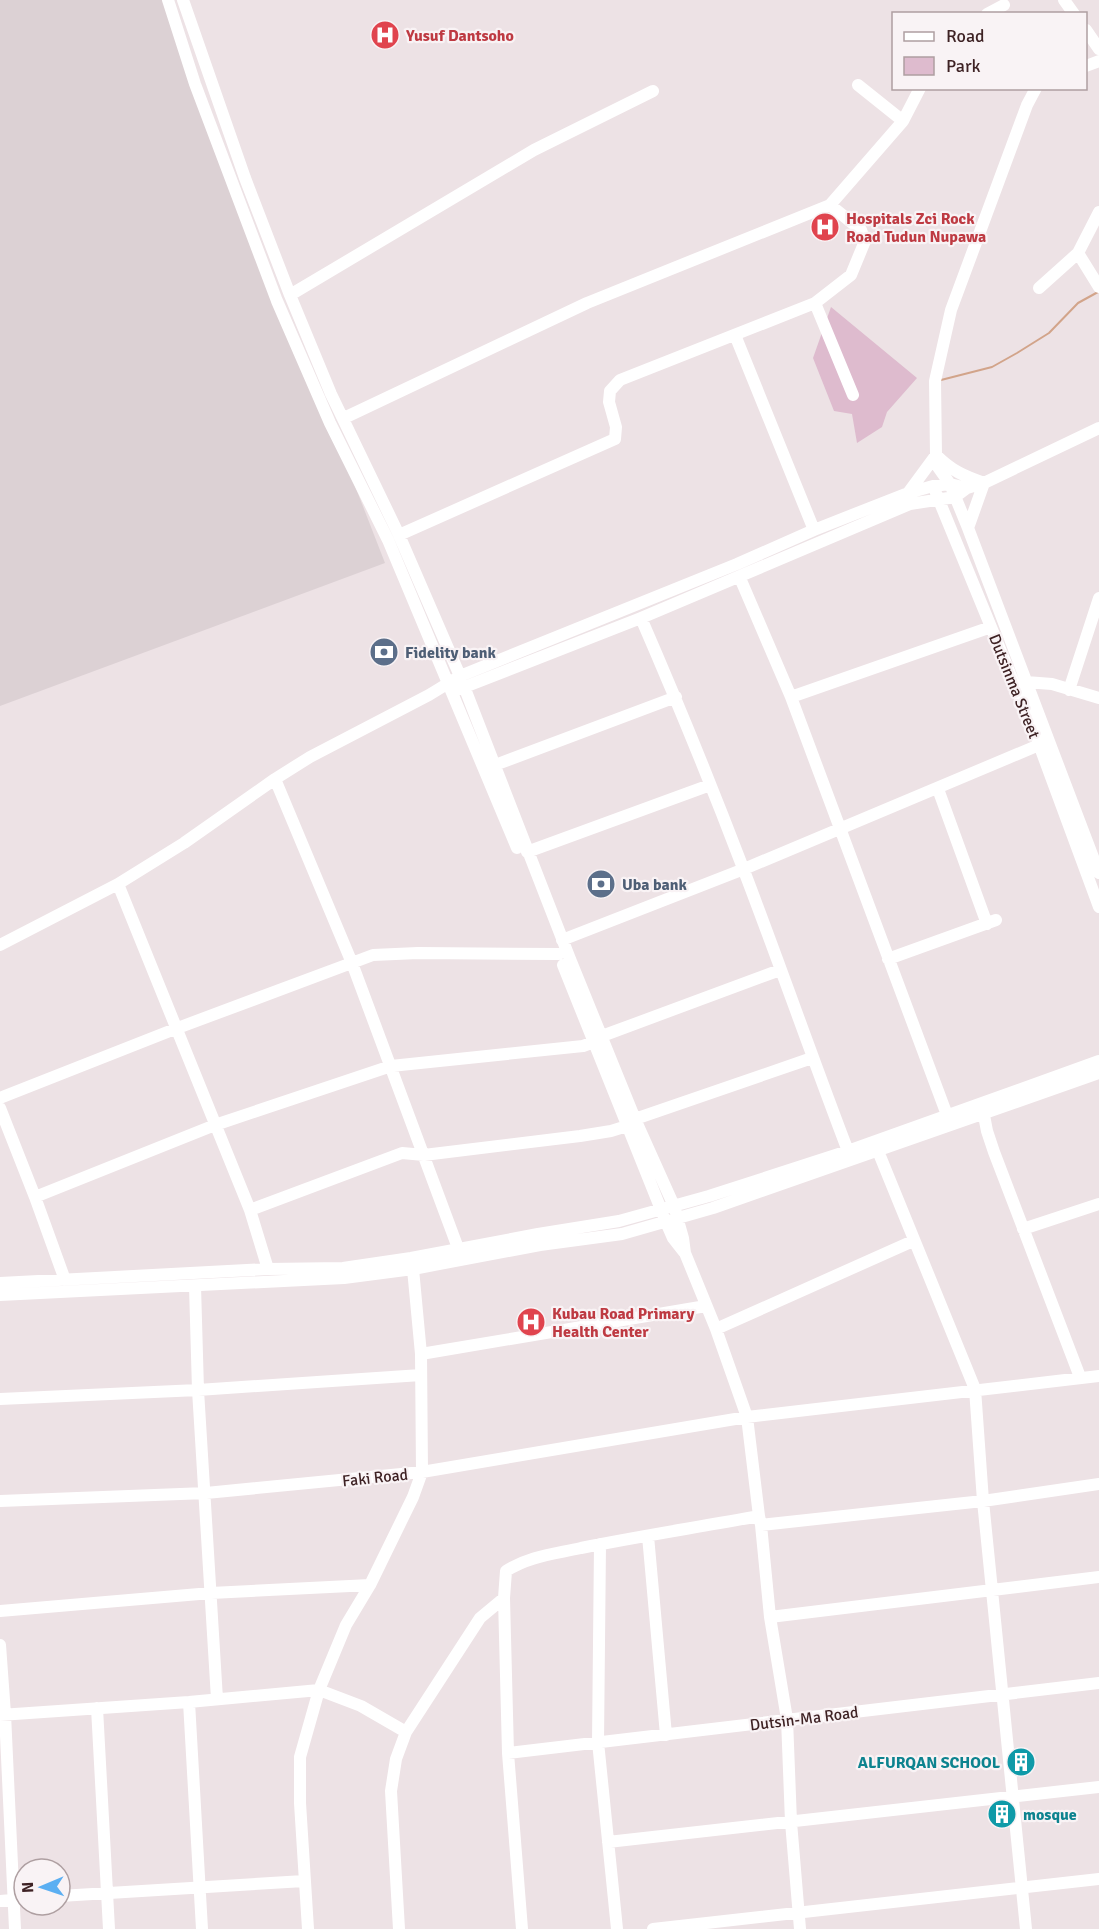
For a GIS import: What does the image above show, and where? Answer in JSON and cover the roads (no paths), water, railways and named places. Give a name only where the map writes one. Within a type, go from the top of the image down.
[{"type":"street","points":[[168,0],[195,84],[277,302],[330,423],[388,540],[454,688],[559,954],[598,1039]]},
{"type":"street","points":[[183,0],[245,178],[290,295],[331,394],[399,535],[459,676]]},
{"type":"street","points":[[1087,31],[1099,49]]},
{"type":"street","points":[[858,85],[903,121]]},
{"type":"street","points":[[344,418],[587,303],[830,205],[903,121],[919,90]]},
{"type":"street","points":[[933,486],[937,461],[935,381],[951,310],[1027,105],[1035,90]]},
{"type":"street","points":[[290,295],[534,150],[653,91]]},
{"type":"street","points":[[399,535],[615,439],[616,427],[609,402],[610,391],[620,380],[815,303],[851,275],[865,241],[861,230],[830,205]]},
{"type":"street","points":[[1039,288],[1078,253],[1099,212]]},
{"type":"street","points":[[1078,253],[1098,285]]},
{"type":"street","points":[[815,303],[853,395]]},
{"type":"street","points":[[735,335],[814,530]]},
{"type":"street","points":[[454,688],[459,676],[737,564],[814,530],[909,498],[955,497],[967,488],[984,483],[1099,428]]},
{"type":"street","points":[[937,461],[960,474],[984,483]]},
{"type":"street","points":[[909,498],[937,461]]},
{"type":"street","name":"Dutsinma Street","points":[[937,461],[950,484],[968,528],[1099,873]]},
{"type":"street","points":[[968,528],[984,483]]},
{"type":"street","points":[[0,945],[118,884],[183,843],[275,779],[334,744],[429,695],[454,688],[642,618],[740,578],[933,486],[950,484],[967,488]]},
{"type":"street","name":"Dutsinma Street","points":[[933,486],[1039,745],[1099,907]]},
{"type":"street","points":[[909,498],[946,517]]},
{"type":"street","points":[[740,578],[791,697],[947,1115]]},
{"type":"street","points":[[1069,690],[1099,598]]},
{"type":"street","points":[[642,618],[744,869],[848,1151]]},
{"type":"street","points":[[791,697],[991,627]]},
{"type":"street","points":[[1026,682],[1052,684],[1099,698]]},
{"type":"street","points":[[454,688],[495,765],[631,1123],[661,1209],[672,1220],[716,1329],[747,1417],[770,1617],[787,1719],[791,1822],[800,1929]]},
{"type":"street","points":[[495,765],[676,697]]},
{"type":"street","points":[[562,940],[744,869],[1039,745]]},
{"type":"street","points":[[275,779],[352,963],[458,1248]]},
{"type":"street","points":[[527,852],[710,785]]},
{"type":"street","points":[[888,959],[991,922],[938,789]]},
{"type":"street","points":[[118,884],[250,1210],[268,1269]]},
{"type":"street","points":[[0,1098],[373,955],[559,954]]},
{"type":"street","points":[[35,1197],[215,1125],[391,1066],[584,1046],[780,970]]},
{"type":"street","points":[[250,1210],[402,1153],[424,1155],[611,1131],[812,1058]]},
{"type":"street","points":[[0,1283],[65,1280],[195,1286],[344,1278],[413,1269],[540,1245],[622,1233],[672,1220],[878,1151],[1099,1061]]},
{"type":"street","points":[[0,1295],[268,1269],[343,1268],[619,1221],[848,1151],[947,1115],[983,1108],[1099,1073]]},
{"type":"street","points":[[0,1108],[65,1280]]},
{"type":"street","points":[[983,1108],[987,1131],[1080,1377]]},
{"type":"street","points":[[631,1123],[674,1206],[672,1220]]},
{"type":"street","points":[[878,1151],[975,1389],[983,1501],[1026,1929]]},
{"type":"street","points":[[1023,1229],[1099,1204]]},
{"type":"street","points":[[716,1329],[913,1240]]},
{"type":"street","points":[[308,1929],[300,1803],[300,1757],[319,1690],[346,1625],[370,1585],[413,1497],[422,1472],[421,1354],[413,1269]]},
{"type":"street","points":[[195,1286],[198,1390],[218,1699]]},
{"type":"street","points":[[421,1354],[706,1306]]},
{"type":"street","points":[[0,1399],[198,1390],[420,1375]]},
{"type":"street","name":"Faki Road","points":[[0,1501],[206,1493],[422,1472],[747,1417],[1099,1376]]},
{"type":"street","points":[[522,1929],[508,1754],[504,1598],[506,1571],[531,1559],[648,1536],[760,1520],[983,1501],[1099,1484]]},
{"type":"street","points":[[648,1536],[666,1735]]},
{"type":"street","points":[[600,1544],[598,1742],[617,1929]]},
{"type":"street","points":[[770,1617],[1099,1577]]},
{"type":"street","points":[[0,1611],[211,1593],[370,1585]]},
{"type":"street","points":[[399,1929],[392,1791],[396,1759],[406,1732],[480,1618],[504,1598]]},
{"type":"street","points":[[0,1645],[3,1714],[15,1857]]},
{"type":"street","name":"Dutsin-Ma Road","points":[[508,1754],[1099,1683]]},
{"type":"street","points":[[3,1714],[189,1702],[319,1690],[361,1706],[406,1732]]},
{"type":"street","points":[[189,1702],[202,1929]]},
{"type":"street","points":[[97,1708],[109,1929]]},
{"type":"street","points":[[608,1842],[1099,1787]]},
{"type":"street","points":[[653,1929],[1099,1879]]},
{"type":"street","points":[[72,1895],[304,1881]]},
{"type":"waterway","points":[[941,380],[992,367],[1017,353],[1049,333],[1078,303],[1098,292]]},
{"type":"place","name":"Yusuf Dantsoho","points":[[385,35]]},
{"type":"place","name":"Hospitals Zci Rock Road Tudun Nupawa","points":[[825,227]]},
{"type":"place","name":"Fidelity bank","points":[[384,652]]},
{"type":"place","name":"Uba bank","points":[[601,884]]},
{"type":"place","name":"Kubau Road Primary Health Center","points":[[531,1322]]},
{"type":"place","name":"ALFURQAN SCHOOL","points":[[1021,1762]]},
{"type":"place","name":"mosque","points":[[1002,1814]]}]
